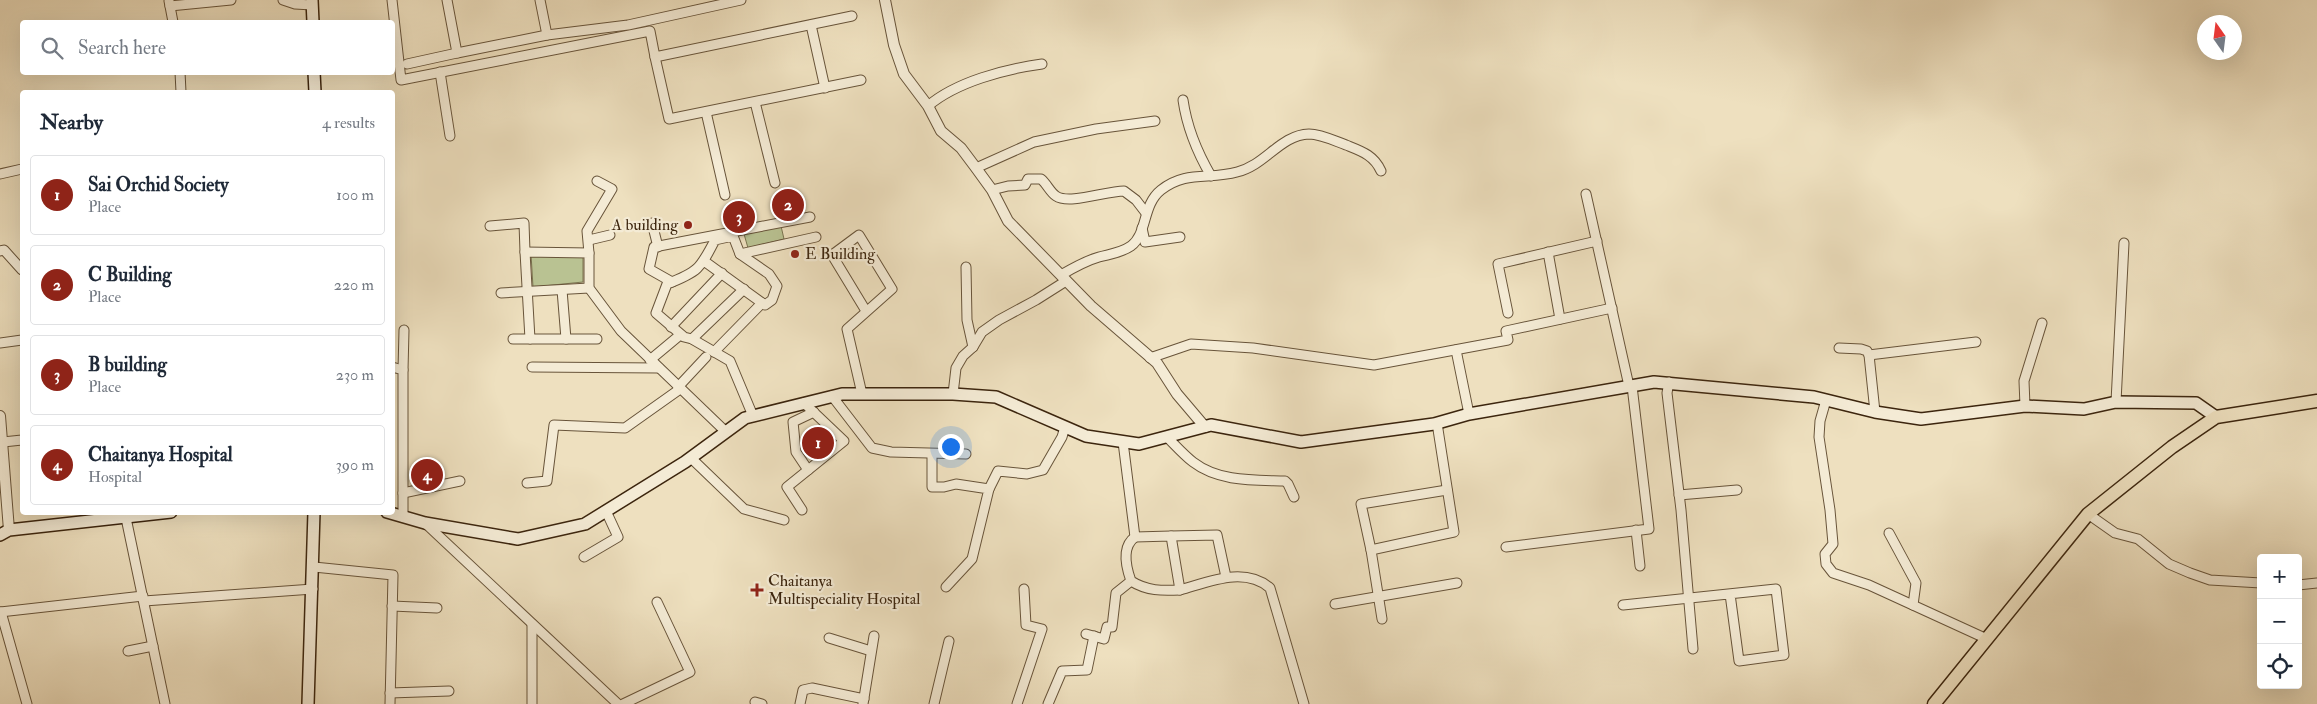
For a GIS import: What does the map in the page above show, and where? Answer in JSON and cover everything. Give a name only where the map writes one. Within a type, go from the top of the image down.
[{"type":"main road","points":[[312,2],[313,20]]},
{"type":"main road","points":[[314,75],[315,90]]},
{"type":"main road","points":[[395,514],[425,523],[518,539],[585,524],[691,458],[745,418],[842,394],[954,394],[996,397],[1086,436],[1139,444],[1212,425],[1301,442],[1437,423],[1468,414],[1654,382],[1669,382],[1826,400],[1875,412],[1921,418],[2025,406],[2084,409],[2116,402],[2196,403],[2216,417]]},
{"type":"main road","points":[[1934,704],[2088,514],[2172,447],[2216,417],[2317,401]]},
{"type":"main road","points":[[5,532],[148,515]]},
{"type":"main road","points":[[308,704],[314,567],[314,515]]},
{"type":"street","points":[[173,20],[170,3],[231,0]]},
{"type":"street","points":[[283,0],[295,4],[312,2]]},
{"type":"street","points":[[392,0],[394,20]]},
{"type":"street","points":[[447,0],[457,53]]},
{"type":"street","points":[[540,0],[547,35]]},
{"type":"street","points":[[407,64],[547,35],[628,25],[714,3],[741,0]]},
{"type":"street","points":[[885,0],[894,45],[904,74],[928,106],[941,131],[961,148],[992,190],[1008,221],[1091,306],[1157,363],[1177,394],[1205,426]]},
{"type":"street","points":[[655,57],[852,16]]},
{"type":"street","points":[[811,25],[825,88]]},
{"type":"street","points":[[395,27],[401,80],[650,32],[670,119],[861,80]]},
{"type":"street","points":[[928,106],[942,94],[1008,69],[1042,64]]},
{"type":"street","points":[[440,72],[450,136]]},
{"type":"street","points":[[180,75],[181,90]]},
{"type":"street","points":[[1184,100],[1185,116],[1193,140],[1211,176]]},
{"type":"street","points":[[755,102],[775,183]]},
{"type":"street","points":[[706,112],[725,195]]},
{"type":"street","points":[[976,168],[1034,142],[1096,129],[1154,120]]},
{"type":"street","points":[[954,394],[956,368],[963,356],[974,347],[982,332],[999,320],[1036,300],[1080,264],[1123,250],[1132,245],[1139,235],[1146,213],[1154,198],[1175,182],[1195,175],[1211,176],[1254,167],[1289,138],[1310,134],[1365,153],[1374,158],[1381,171]]},
{"type":"street","points":[[0,174],[20,169]]},
{"type":"street","points":[[992,190],[1008,186],[1025,185],[1028,179],[1041,179],[1055,196],[1066,200],[1108,191],[1124,190],[1136,200],[1146,213]]},
{"type":"street","points":[[597,181],[612,189],[588,231],[589,288],[621,331],[725,431]]},
{"type":"street","points":[[1506,547],[1649,529],[1631,386],[1586,194]]},
{"type":"street","points":[[672,282],[649,269],[654,247],[810,217]]},
{"type":"street","points":[[490,226],[524,223],[530,339]]},
{"type":"street","points":[[652,223],[658,247]]},
{"type":"street","points":[[1142,227],[1145,242],[1180,238]]},
{"type":"street","points":[[862,394],[847,328],[892,288],[859,234],[832,255],[866,311]]},
{"type":"street","points":[[589,240],[610,235]]},
{"type":"street","points":[[704,260],[765,305],[772,300],[777,286],[768,274],[740,254],[733,236],[715,240],[704,260],[701,267],[667,284],[656,313],[680,334],[692,339],[710,354],[730,361],[753,416]]},
{"type":"street","points":[[740,254],[816,237]]},
{"type":"street","points":[[1508,313],[1498,264],[1596,241]]},
{"type":"street","points":[[2116,402],[2124,243]]},
{"type":"street","points":[[0,251],[4,250],[20,268]]},
{"type":"street","points":[[525,252],[589,254]]},
{"type":"street","points":[[1548,252],[1560,320]]},
{"type":"street","points":[[966,267],[967,320],[974,347]]},
{"type":"street","points":[[672,326],[722,273]]},
{"type":"street","points":[[501,293],[589,288]]},
{"type":"street","points":[[692,339],[744,289]]},
{"type":"street","points":[[562,290],[566,339]]},
{"type":"street","points":[[527,483],[547,481],[554,425],[625,428],[679,388],[710,354],[762,303]]},
{"type":"street","points":[[1150,358],[1191,344],[1261,349],[1374,365],[1508,340],[1506,331],[1612,308]]},
{"type":"street","points":[[2025,406],[2024,380],[2042,323]]},
{"type":"street","points":[[403,517],[404,330]]},
{"type":"street","points":[[650,360],[680,334]]},
{"type":"street","points":[[513,339],[597,339]]},
{"type":"street","points":[[0,343],[20,340]]},
{"type":"street","points":[[1869,355],[1976,342]]},
{"type":"street","points":[[1839,348],[1867,351],[1875,412]]},
{"type":"street","points":[[1456,350],[1468,414]]},
{"type":"street","points":[[532,367],[658,368]]},
{"type":"street","points":[[395,368],[403,370]]},
{"type":"street","points":[[1669,382],[1667,393],[1679,495],[1693,649]]},
{"type":"street","points":[[832,396],[872,448],[891,452],[966,454]]},
{"type":"street","points":[[1826,400],[1820,421],[1819,437],[1833,544],[1825,554],[1826,564],[1833,573],[1869,585],[1987,639]]},
{"type":"street","points":[[802,510],[787,487],[844,441],[804,403]]},
{"type":"street","points":[[808,470],[796,452],[793,422],[814,412]]},
{"type":"street","points":[[0,416],[3,442],[5,532]]},
{"type":"street","points":[[1371,550],[1454,532],[1437,423]]},
{"type":"street","points":[[946,587],[972,559],[989,489],[998,471],[1027,474],[1043,470],[1062,438],[1065,427]]},
{"type":"street","points":[[1168,437],[1194,463],[1214,474],[1250,480],[1285,481],[1294,497]]},
{"type":"street","points":[[3,442],[20,440]]},
{"type":"street","points":[[1123,442],[1135,537]]},
{"type":"street","points":[[932,454],[932,487],[956,484],[989,489]]},
{"type":"street","points":[[691,458],[744,509],[784,520]]},
{"type":"street","points":[[403,493],[460,481]]},
{"type":"street","points":[[1382,619],[1371,550],[1361,504],[1447,490]]},
{"type":"street","points":[[1679,495],[1737,490]]},
{"type":"street","points":[[584,557],[618,538],[606,511]]},
{"type":"street","points":[[2088,514],[2114,533],[2138,539],[2169,564],[2190,573],[2210,580],[2257,583]]},
{"type":"street","points":[[126,518],[165,704]]},
{"type":"street","points":[[425,523],[618,704]]},
{"type":"street","points":[[1636,530],[1640,566]]},
{"type":"street","points":[[1889,533],[1916,583],[1913,605]]},
{"type":"street","points":[[1226,577],[1217,535],[1135,537],[1130,541],[1126,555],[1127,572],[1131,581],[1141,587],[1156,591],[1180,590],[1226,577],[1255,578],[1270,588],[1304,704]]},
{"type":"street","points":[[1171,536],[1180,590]]},
{"type":"street","points":[[314,567],[392,575],[390,704]]},
{"type":"street","points":[[1048,704],[1062,671],[1087,670],[1090,635],[1104,639],[1107,627],[1112,628],[1116,593],[1131,581]]},
{"type":"street","points":[[1335,604],[1457,583]]},
{"type":"street","points":[[2302,585],[2317,583]]},
{"type":"street","points":[[26,704],[1,612],[143,599],[313,589]]},
{"type":"street","points":[[1017,704],[1042,629],[1026,625],[1024,589]]},
{"type":"street","points":[[1623,606],[1688,598],[1776,589],[1784,654],[1739,661],[1730,594]]},
{"type":"street","points":[[623,704],[690,672],[657,602]]},
{"type":"street","points":[[392,606],[437,608]]},
{"type":"street","points":[[532,624],[532,704]]},
{"type":"street","points":[[800,704],[803,690],[812,688],[863,701],[874,636]]},
{"type":"street","points":[[829,638],[871,652]]},
{"type":"street","points":[[934,704],[949,641]]},
{"type":"street","points":[[128,651],[153,646]]},
{"type":"street","points":[[390,693],[449,690]]},
{"type":"green space","points":[[781,226],[784,239],[748,248],[744,234]]},
{"type":"green space","points":[[531,254],[583,256],[583,282],[533,287]]},
{"type":"place","name":"C Building","points":[[788,205]]},
{"type":"place","name":"B building","points":[[739,217]]},
{"type":"place","name":"A building","points":[[688,225]]},
{"type":"place","name":"E Building","points":[[795,254]]},
{"type":"place","name":"Sai Orchid Society","points":[[818,443]]},
{"type":"place","name":"Chaitanya Hospital","points":[[427,475]]},
{"type":"place","name":"Chaitanya Multispeciality Hospital","points":[[757,590]]}]
